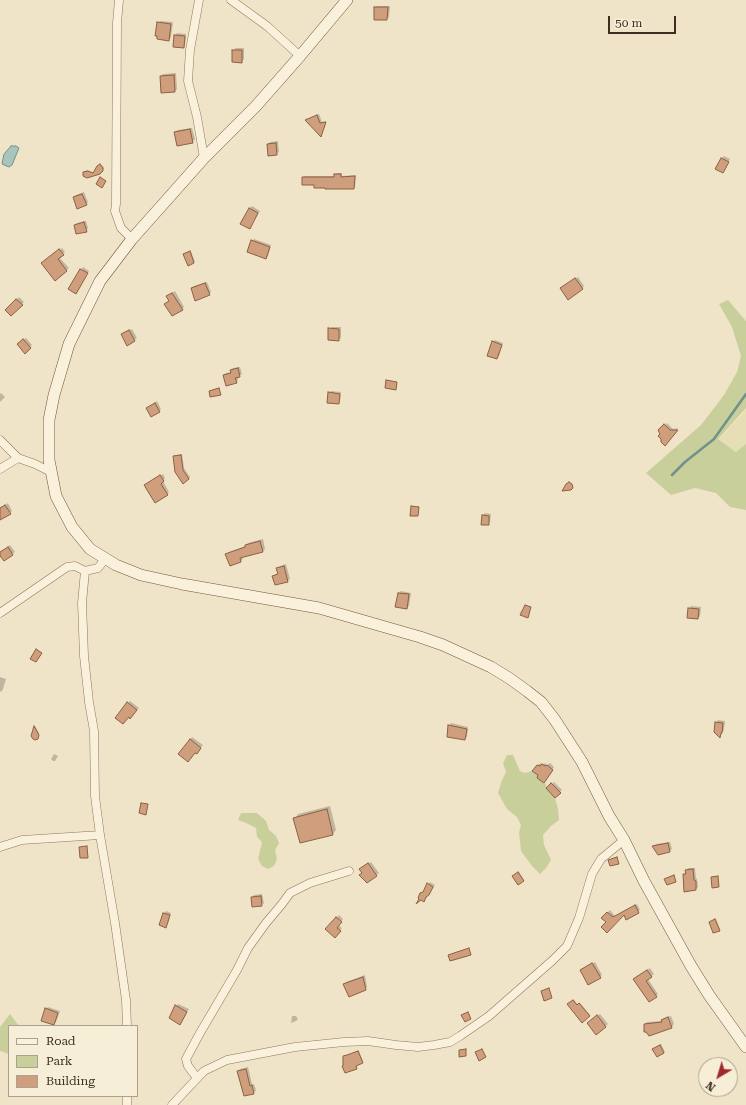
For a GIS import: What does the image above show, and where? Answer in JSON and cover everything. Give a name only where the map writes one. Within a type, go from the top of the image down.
[{"type":"main road","points":[[347,0],[256,106],[204,158],[132,239],[100,281],[69,344],[54,395],[49,420],[49,460],[56,496],[72,527],[90,549],[105,559],[141,575],[182,584],[311,606],[420,637],[443,645],[491,667],[509,678],[541,702],[555,720],[582,762],[609,816],[624,840],[691,966],[709,995],[746,1047]]},
{"type":"street","points":[[118,0],[115,211],[121,228],[132,239]]},
{"type":"street","points":[[199,0],[190,50],[188,81],[197,117],[204,158]]},
{"type":"street","points":[[231,0],[267,26],[300,56]]},
{"type":"street","points":[[0,440],[18,458],[51,472]]},
{"type":"street","points":[[0,469],[18,458]]},
{"type":"street","points":[[0,614],[67,567],[75,566],[85,571],[98,568],[105,559]]},
{"type":"street","points":[[85,571],[82,603],[84,656],[94,731],[95,796],[126,1000],[127,1025]]},
{"type":"street","points":[[0,847],[22,840],[100,835]]},
{"type":"street","points":[[172,1105],[204,1071],[227,1060],[295,1047],[344,1042],[368,1042],[418,1047],[450,1042],[489,1016],[567,946],[579,918],[592,874],[601,859],[624,840]]},
{"type":"street","points":[[197,1078],[188,1066],[186,1058],[237,970],[248,948],[266,922],[290,893],[310,883],[349,872]]},
{"type":"shaded area","points":[[746,410],[746,444],[736,452],[719,439]]},
{"type":"green space","points":[[728,300],[746,321],[746,408],[718,439],[736,452],[746,444],[746,510],[730,507],[716,493],[695,488],[671,495],[646,473],[701,425],[724,395],[737,372],[741,356],[732,327],[719,304]]},
{"type":"green space","points":[[507,755],[513,755],[520,771],[525,773],[532,771],[538,775],[537,778],[546,784],[546,788],[555,798],[559,820],[543,835],[544,845],[551,860],[540,874],[521,851],[519,833],[521,825],[517,817],[507,809],[498,793],[506,772],[503,763]]},
{"type":"green space","points":[[241,813],[257,813],[266,821],[269,830],[276,836],[279,843],[275,850],[277,859],[274,866],[268,869],[262,866],[258,859],[262,842],[257,837],[256,828],[238,820]]},
{"type":"green space","points":[[10,1014],[18,1025],[8,1025],[8,1054],[0,1051],[0,1027]]},
{"type":"water","points":[[11,146],[16,146],[19,148],[12,165],[9,167],[2,164],[4,154]]},
{"type":"building","points":[[374,7],[388,7],[387,20],[374,20]]},
{"type":"building","points":[[157,22],[171,24],[169,41],[157,39],[157,36],[155,36]]},
{"type":"building","points":[[174,35],[185,36],[184,48],[173,47]]},
{"type":"building","points":[[232,50],[242,50],[242,63],[232,62]]},
{"type":"building","points":[[174,75],[175,92],[161,93],[160,76]]},
{"type":"building","points":[[317,115],[320,123],[326,122],[321,137],[305,120]]},
{"type":"building","points":[[190,129],[193,143],[177,146],[174,132]]},
{"type":"building","points":[[276,143],[277,155],[268,156],[267,144]]},
{"type":"building","points":[[721,158],[729,162],[723,173],[715,169]]},
{"type":"building","points":[[100,164],[103,171],[100,174],[87,178],[83,176],[83,172],[88,171],[93,173]]},
{"type":"building","points":[[334,174],[341,174],[341,177],[355,176],[354,189],[325,189],[314,188],[314,185],[302,185],[302,177],[334,177]]},
{"type":"building","points":[[100,177],[106,181],[102,188],[96,184]]},
{"type":"building","points":[[82,194],[87,205],[77,209],[73,197]]},
{"type":"building","points":[[249,208],[258,213],[250,229],[240,224]]},
{"type":"building","points":[[84,222],[87,232],[76,234],[74,225]]},
{"type":"building","points":[[251,240],[270,247],[266,259],[247,252]]},
{"type":"building","points":[[59,249],[64,255],[58,259],[67,271],[55,281],[41,263]]},
{"type":"building","points":[[190,251],[194,263],[188,266],[183,254]]},
{"type":"building","points":[[80,269],[88,273],[76,294],[68,289]]},
{"type":"building","points":[[575,278],[583,289],[568,300],[560,288]]},
{"type":"building","points":[[205,283],[210,295],[195,301],[191,288]]},
{"type":"building","points":[[172,293],[183,310],[172,316],[164,304],[169,301],[166,296]]},
{"type":"building","points":[[16,299],[23,305],[11,316],[5,310]]},
{"type":"building","points":[[328,328],[339,329],[339,341],[328,340]]},
{"type":"building","points":[[129,330],[135,341],[127,346],[121,334]]},
{"type":"building","points":[[23,339],[31,348],[25,354],[17,344]]},
{"type":"building","points":[[492,341],[502,345],[497,359],[487,356]]},
{"type":"building","points":[[238,368],[240,377],[235,378],[237,383],[226,386],[223,375],[231,373],[230,370]]},
{"type":"building","points":[[386,380],[397,382],[396,390],[385,388]]},
{"type":"building","points":[[219,388],[221,395],[210,397],[209,391]]},
{"type":"building","points":[[328,392],[340,394],[339,404],[327,403]]},
{"type":"building","points":[[155,403],[160,412],[151,417],[146,408]]},
{"type":"building","points":[[664,424],[670,430],[678,430],[665,446],[658,436],[660,434],[658,430]]},
{"type":"building","points":[[181,455],[183,470],[189,479],[183,484],[175,472],[173,456]]},
{"type":"building","points":[[160,475],[164,481],[161,484],[168,495],[155,503],[144,485]]},
{"type":"building","points":[[569,482],[572,484],[573,488],[571,490],[562,491],[566,484]]},
{"type":"building","points":[[5,505],[11,514],[0,520],[0,508]]},
{"type":"building","points":[[411,506],[419,507],[418,516],[410,516]]},
{"type":"building","points":[[482,515],[489,516],[489,525],[481,525]]},
{"type":"building","points":[[260,541],[263,552],[240,558],[241,562],[230,566],[225,554],[245,547],[245,545]]},
{"type":"building","points":[[8,547],[13,555],[4,561],[0,556],[0,552]]},
{"type":"building","points":[[284,566],[288,582],[275,585],[272,576],[278,574],[276,568]]},
{"type":"building","points":[[398,593],[409,594],[407,609],[395,607]]},
{"type":"building","points":[[525,605],[531,607],[528,618],[520,615]]},
{"type":"building","points":[[688,608],[699,609],[698,619],[687,618]]},
{"type":"building","points":[[36,649],[42,653],[36,662],[30,659]]},
{"type":"building","points":[[127,702],[137,710],[130,719],[129,717],[123,724],[115,718]]},
{"type":"building","points":[[715,722],[723,723],[720,738],[714,732]]},
{"type":"building","points":[[448,725],[467,729],[465,740],[447,737]]},
{"type":"building","points":[[34,726],[39,735],[38,739],[35,740],[31,736]]},
{"type":"building","points":[[190,739],[201,748],[188,762],[178,754]]},
{"type":"building","points":[[542,764],[545,766],[547,765],[553,770],[544,783],[537,778],[538,775],[532,771],[537,765],[540,766]]},
{"type":"building","points":[[551,783],[561,793],[555,798],[546,788]]},
{"type":"building","points":[[141,803],[148,804],[146,815],[139,813]]},
{"type":"building","points":[[327,809],[333,835],[300,843],[293,818]]},
{"type":"building","points":[[668,843],[670,852],[658,855],[652,846]]},
{"type":"building","points":[[87,846],[88,858],[80,858],[79,847]]},
{"type":"building","points":[[617,857],[619,864],[610,866],[608,860]]},
{"type":"building","points":[[368,863],[377,876],[367,883],[359,875],[362,873],[359,869]]},
{"type":"building","points":[[693,869],[694,880],[696,881],[696,890],[684,892],[683,874],[686,874],[685,870]]},
{"type":"building","points":[[518,872],[524,881],[518,885],[512,876]]},
{"type":"building","points":[[674,875],[676,882],[667,885],[664,879]]},
{"type":"building","points":[[718,876],[719,887],[712,888],[711,877]]},
{"type":"building","points":[[427,883],[433,887],[429,895],[426,897],[424,902],[421,900],[416,904],[420,893],[423,892]]},
{"type":"building","points":[[261,896],[262,906],[252,907],[251,897]]},
{"type":"building","points":[[635,905],[639,913],[626,920],[624,915],[607,933],[601,927],[606,922],[601,918],[607,912],[613,917]]},
{"type":"building","points":[[163,913],[170,915],[166,928],[159,925]]},
{"type":"building","points":[[336,917],[342,922],[337,928],[341,931],[335,938],[325,929]]},
{"type":"building","points":[[715,919],[720,931],[713,933],[709,922]]},
{"type":"building","points":[[469,948],[471,955],[450,961],[448,955]]},
{"type":"building","points":[[592,963],[601,978],[588,985],[580,970]]},
{"type":"building","points":[[647,970],[652,977],[646,981],[657,997],[649,1002],[633,979]]},
{"type":"building","points":[[363,977],[366,990],[349,997],[343,984]]},
{"type":"building","points":[[549,988],[552,998],[544,1001],[541,991]]},
{"type":"building","points":[[573,1000],[577,1005],[579,1003],[590,1016],[582,1023],[567,1004]]},
{"type":"building","points":[[175,1005],[187,1012],[180,1025],[169,1018]]},
{"type":"building","points":[[45,1008],[58,1013],[54,1025],[41,1021]]},
{"type":"building","points":[[468,1012],[471,1019],[465,1022],[461,1015]]},
{"type":"building","points":[[597,1015],[606,1027],[596,1035],[587,1023]]},
{"type":"building","points":[[668,1017],[672,1028],[649,1036],[646,1032],[644,1032],[644,1024],[662,1022],[661,1020]]},
{"type":"building","points":[[660,1045],[664,1053],[657,1057],[652,1049]]},
{"type":"building","points":[[466,1049],[466,1056],[459,1057],[459,1050]]},
{"type":"building","points":[[482,1049],[486,1057],[479,1061],[475,1052]]},
{"type":"building","points":[[358,1051],[363,1063],[356,1066],[357,1069],[345,1073],[342,1066],[343,1056]]},
{"type":"building","points":[[246,1069],[250,1086],[252,1085],[254,1094],[244,1096],[237,1071]]},
{"type":"waterway","points":[[672,475],[685,462],[714,439],[746,394]]}]
